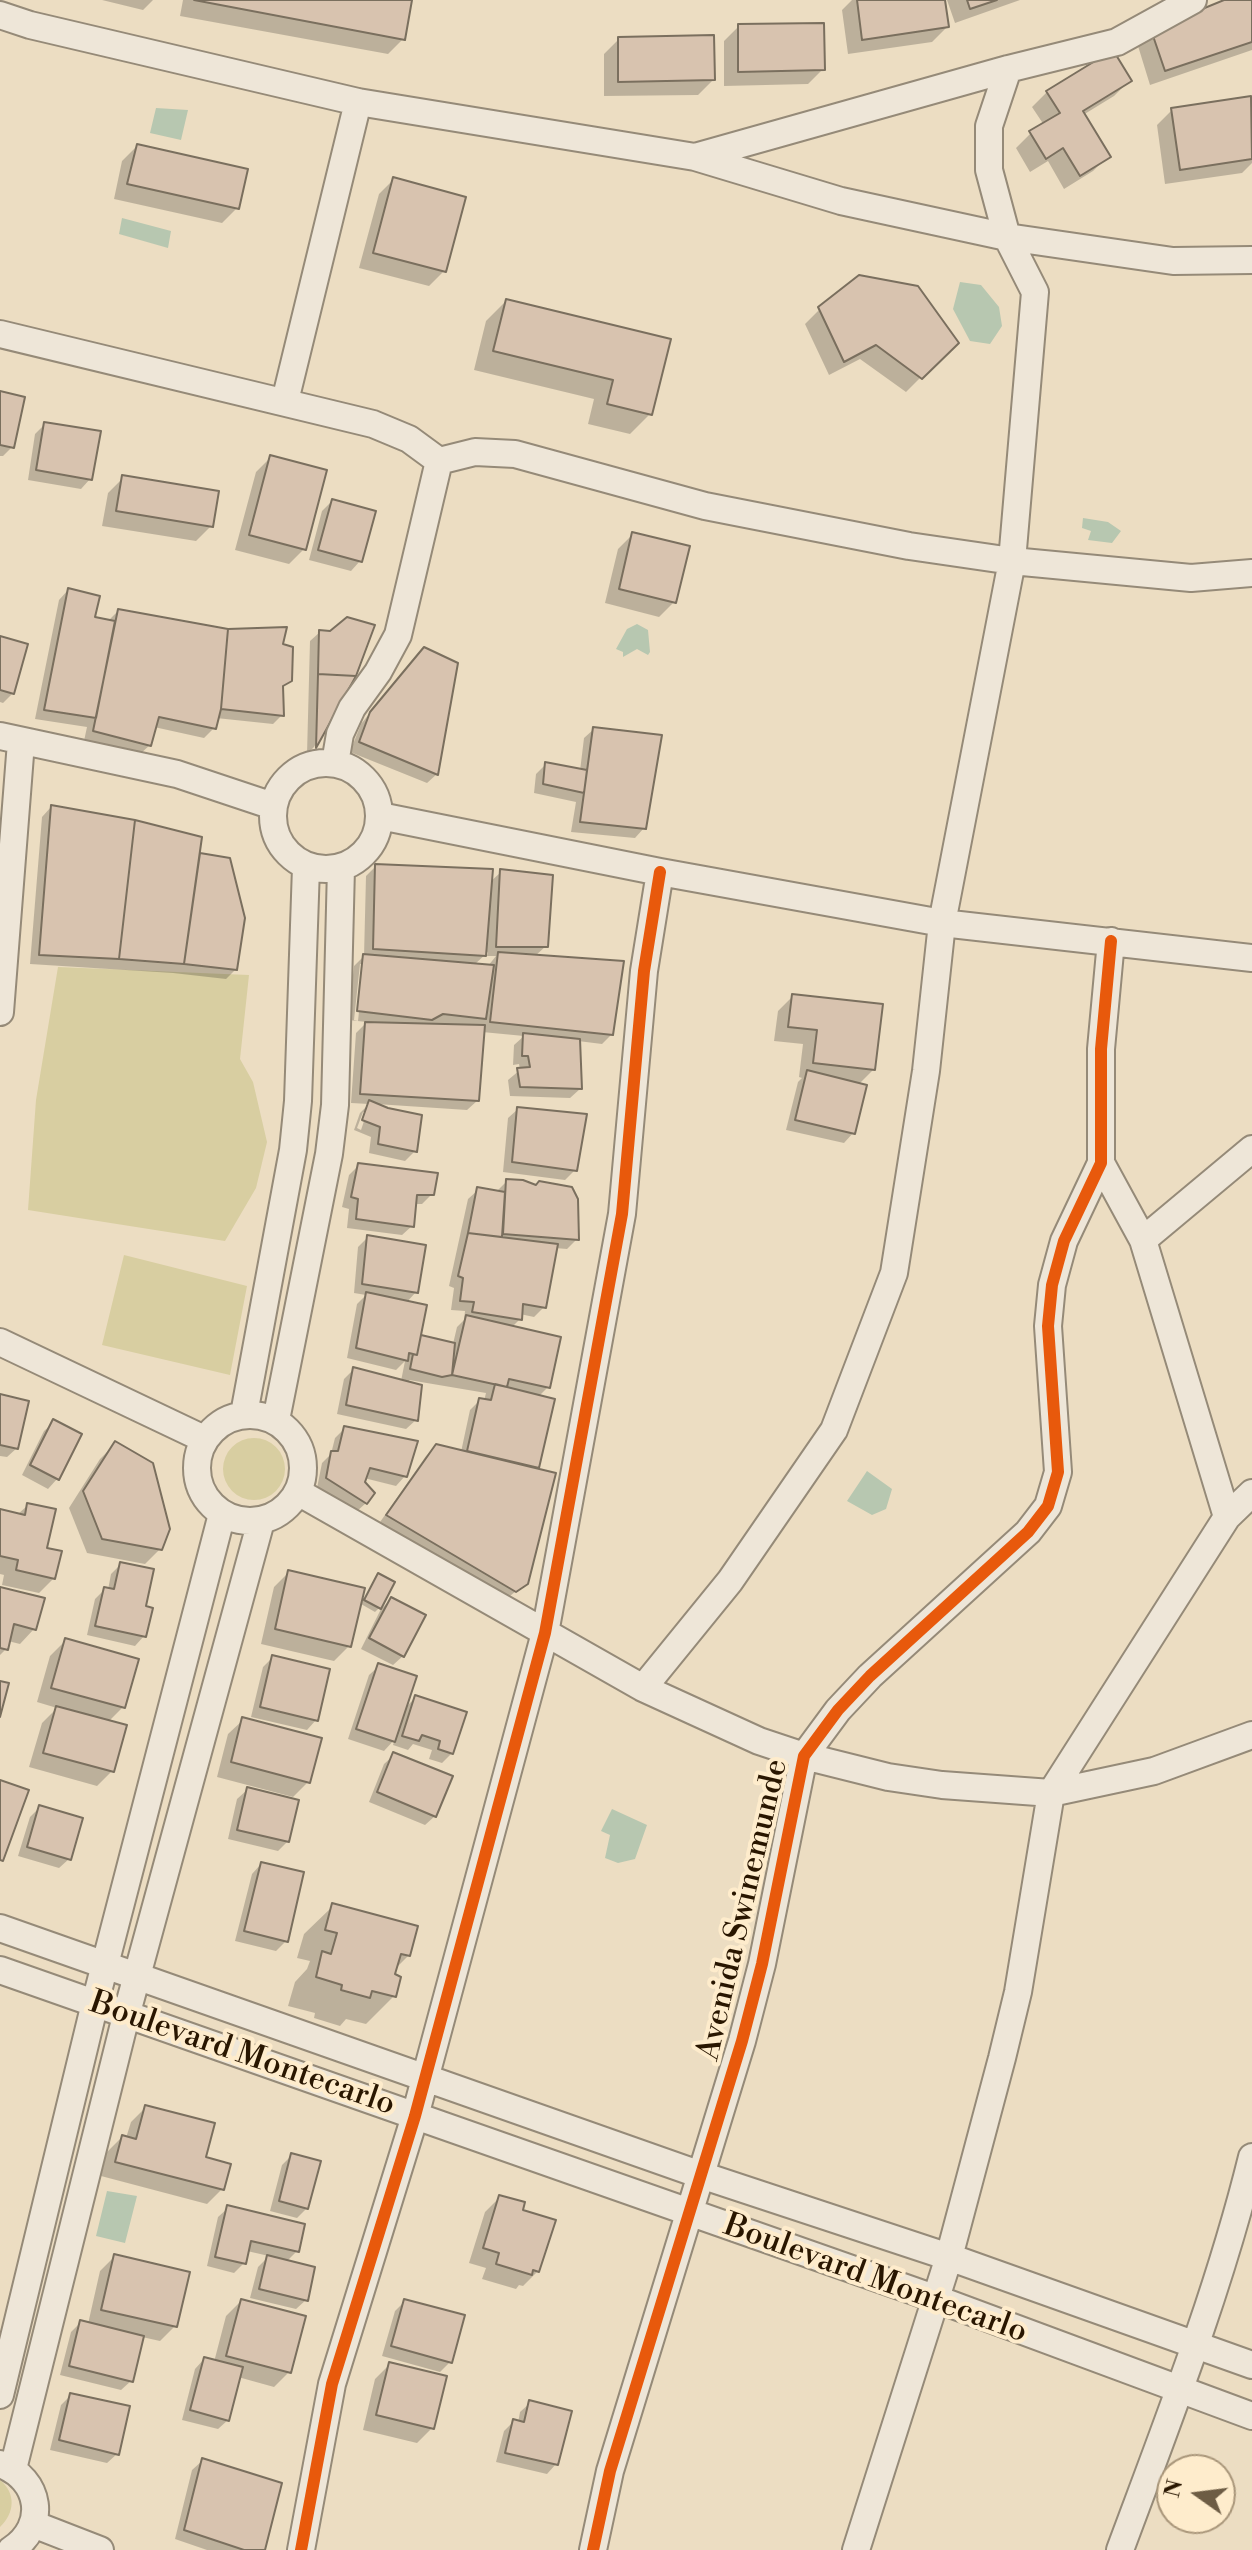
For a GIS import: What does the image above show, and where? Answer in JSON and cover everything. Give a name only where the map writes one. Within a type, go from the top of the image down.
[{"type":"street","points":[[695,157],[1008,69],[1117,42],[1193,0]]},
{"type":"street","points":[[0,15],[30,25],[358,102],[695,157],[841,201],[1007,237],[1173,261],[1252,260]]},
{"type":"street","points":[[643,1688],[730,1581],[834,1430],[894,1273],[926,1071],[942,923],[1012,561],[1035,292],[1007,237],[989,170],[989,126],[1008,69]]},
{"type":"street","points":[[285,401],[358,102]]},
{"type":"street","points":[[0,334],[373,424],[409,439],[439,461]]},
{"type":"street","points":[[439,461],[475,452],[515,454],[705,506],[909,546],[1012,561],[1191,578],[1252,573]]},
{"type":"street","points":[[335,763],[340,734],[352,708],[378,672],[398,635],[439,461]]},
{"type":"street","points":[[0,1012],[10,739],[177,774],[273,806]]},
{"type":"street","points":[[335,763],[353,769],[367,782],[377,798],[380,816],[375,839],[361,857],[341,868],[323,871],[306,867],[286,852],[274,831],[273,806],[281,787],[296,772],[315,764],[335,763]]},
{"type":"street","points":[[380,816],[660,872],[942,923],[1252,958]]},
{"type":"street","points":[[244,1414],[293,1150],[298,1101],[306,867]]},
{"type":"street","points":[[276,1420],[329,1154],[335,1105],[341,868]]},
{"type":"street","points":[[301,2550],[332,2384],[415,2116],[545,1633],[622,1214],[644,971],[660,872]]},
{"type":"street","name":"Avenida Swinemunde","points":[[593,2550],[610,2471],[762,1964],[804,1756],[838,1710],[870,1676],[1028,1532],[1048,1506],[1058,1472],[1048,1326],[1052,1285],[1064,1241],[1101,1163],[1101,1049],[1111,941]]},
{"type":"street","points":[[1143,1240],[1252,1149]]},
{"type":"street","points":[[1101,1163],[1143,1240],[1227,1517]]},
{"type":"street","points":[[0,1342],[204,1439]]},
{"type":"street","points":[[244,1414],[276,1420],[292,1434],[301,1451],[304,1472],[298,1492],[282,1511],[261,1521],[241,1521],[222,1514],[207,1500],[198,1480],[197,1459],[204,1439],[221,1422],[244,1414]]},
{"type":"street","points":[[298,1492],[643,1688],[759,1741],[804,1756],[888,1777],[942,1785],[1051,1793],[1154,1771],[1252,1735]]},
{"type":"street","points":[[856,2550],[949,2257],[1018,1992],[1051,1793],[1227,1517],[1252,1493]]},
{"type":"street","points":[[0,2395],[95,2003],[222,1514]]},
{"type":"street","points":[[11,2550],[25,2539],[33,2524],[35,2509],[33,2493],[25,2479],[7,2466],[261,1521]]},
{"type":"street","name":"Boulevard Montecarlo","points":[[0,1928],[1252,2365]]},
{"type":"street","name":"Boulevard Montecarlo","points":[[0,1970],[934,2298],[1252,2416]]},
{"type":"street","points":[[1120,2550],[1180,2389],[1242,2199],[1252,2157]]},
{"type":"street","points":[[33,2524],[100,2550]]},
{"type":"shaded area","points":[[156,108],[188,110],[181,140],[150,133]]},
{"type":"shaded area","points":[[122,218],[171,231],[168,248],[119,234]]},
{"type":"shaded area","points":[[960,282],[981,285],[999,307],[1002,326],[990,344],[970,341],[953,309]]},
{"type":"shaded area","points":[[1083,518],[1108,522],[1121,531],[1112,543],[1088,540],[1091,531],[1082,528]]},
{"type":"shaded area","points":[[637,624],[648,630],[650,652],[648,655],[637,649],[623,657],[623,652],[616,649],[627,629]]},
{"type":"shaded area","points":[[58,967],[249,975],[240,1059],[253,1082],[267,1142],[256,1188],[225,1241],[28,1210],[36,1100]]},
{"type":"shaded area","points":[[124,1255],[247,1286],[230,1375],[102,1345]]},
{"type":"shaded area","points":[[254,1438],[266,1440],[276,1447],[283,1457],[283,1481],[276,1491],[266,1498],[254,1500],[242,1498],[232,1491],[225,1481],[223,1469],[225,1457],[232,1447],[242,1440]]},
{"type":"shaded area","points":[[867,1471],[892,1489],[886,1509],[872,1515],[847,1501]]},
{"type":"shaded area","points":[[612,1809],[647,1825],[635,1859],[618,1863],[605,1858],[610,1835],[601,1831]]},
{"type":"shaded area","points":[[107,2191],[137,2196],[125,2243],[96,2236]]},
{"type":"shaded area","points":[[0,2480],[9,2491],[12,2503],[9,2516],[0,2527]]},
{"type":"building","points":[[194,0],[412,0],[405,40]]},
{"type":"building","points":[[857,0],[945,0],[949,27],[862,40]]},
{"type":"building","points":[[967,0],[997,0],[970,9]]},
{"type":"building","points":[[1224,0],[1252,0],[1252,42],[1165,71],[1151,30]]},
{"type":"building","points":[[824,23],[825,70],[738,72],[738,24]]},
{"type":"building","points":[[714,35],[715,80],[618,82],[618,37]]},
{"type":"building","points":[[1113,50],[1132,81],[1083,111],[1111,157],[1080,176],[1063,148],[1046,159],[1029,131],[1060,113],[1046,91]]},
{"type":"building","points":[[1251,96],[1252,159],[1180,170],[1171,108]]},
{"type":"building","points":[[137,144],[248,169],[239,209],[127,184]]},
{"type":"building","points":[[393,177],[466,197],[446,272],[373,253]]},
{"type":"building","points":[[859,275],[918,286],[959,343],[922,379],[876,345],[844,362],[818,307]]},
{"type":"building","points":[[506,299],[671,339],[652,415],[607,404],[613,380],[493,351]]},
{"type":"building","points":[[0,391],[25,397],[14,448],[0,445]]},
{"type":"building","points":[[44,422],[101,431],[92,480],[36,470]]},
{"type":"building","points":[[270,455],[327,470],[306,550],[249,535]]},
{"type":"building","points":[[122,475],[219,491],[213,527],[116,511]]},
{"type":"building","points":[[332,499],[376,511],[362,562],[318,550]]},
{"type":"building","points":[[632,532],[690,546],[676,603],[619,589]]},
{"type":"building","points":[[68,588],[100,596],[95,617],[115,621],[96,718],[44,710]]},
{"type":"building","points":[[118,609],[228,629],[221,709],[216,729],[159,717],[151,746],[93,731]]},
{"type":"building","points":[[347,617],[375,625],[356,676],[318,674],[319,630],[330,631]]},
{"type":"building","points":[[287,627],[283,644],[293,647],[292,681],[283,686],[284,716],[221,709],[228,629]]},
{"type":"building","points":[[0,636],[28,644],[14,694],[0,690]]},
{"type":"building","points":[[424,647],[458,663],[438,775],[359,742],[370,712]]},
{"type":"building","points":[[318,674],[356,676],[316,748]]},
{"type":"building","points":[[593,727],[662,735],[646,829],[580,822]]},
{"type":"building","points":[[545,762],[587,770],[584,793],[543,784]]},
{"type":"building","points":[[51,805],[135,820],[119,959],[39,955]]},
{"type":"building","points":[[135,820],[202,837],[184,964],[119,959]]},
{"type":"building","points":[[200,853],[230,858],[245,918],[237,970],[184,964]]},
{"type":"building","points":[[375,864],[493,869],[486,956],[373,949]]},
{"type":"building","points":[[500,869],[553,875],[548,947],[496,947]]},
{"type":"building","points":[[498,952],[624,961],[613,1035],[490,1022]]},
{"type":"building","points":[[363,954],[494,965],[486,1019],[443,1014],[432,1020],[357,1011]]},
{"type":"building","points":[[792,994],[883,1004],[875,1070],[813,1063],[817,1030],[788,1027]]},
{"type":"building","points":[[365,1022],[485,1025],[479,1101],[360,1094]]},
{"type":"building","points":[[523,1033],[580,1039],[582,1089],[520,1087],[517,1068],[530,1067],[528,1056],[522,1056]]},
{"type":"building","points":[[807,1070],[867,1085],[855,1134],[795,1120]]},
{"type":"building","points":[[369,1100],[388,1108],[422,1115],[417,1152],[378,1144],[380,1127],[362,1120]]},
{"type":"building","points":[[517,1107],[587,1114],[577,1171],[512,1162]]},
{"type":"building","points":[[358,1163],[438,1173],[434,1195],[417,1195],[414,1227],[356,1219],[358,1199],[351,1197]]},
{"type":"building","points":[[506,1179],[572,1187],[578,1199],[579,1240],[503,1234]]},
{"type":"building","points":[[477,1187],[505,1192],[502,1237],[468,1233]]},
{"type":"building","points":[[468,1233],[558,1244],[546,1308],[523,1304],[522,1320],[472,1312],[474,1302],[460,1301],[463,1278],[458,1276]]},
{"type":"building","points":[[367,1235],[426,1245],[418,1293],[362,1284]]},
{"type":"building","points":[[366,1292],[427,1305],[417,1355],[409,1353],[408,1361],[356,1348]]},
{"type":"building","points":[[466,1315],[561,1337],[550,1388],[509,1379],[507,1387],[452,1375]]},
{"type":"building","points":[[421,1335],[455,1343],[452,1375],[442,1377],[410,1369]]},
{"type":"building","points":[[353,1367],[422,1385],[418,1421],[346,1405]]},
{"type":"building","points":[[495,1384],[555,1399],[539,1468],[467,1451],[479,1398],[491,1400]]},
{"type":"building","points":[[0,1394],[29,1401],[18,1449],[0,1445]]},
{"type":"building","points":[[53,1419],[82,1434],[59,1480],[30,1465]]},
{"type":"building","points":[[344,1426],[418,1441],[407,1477],[370,1468],[365,1482],[375,1493],[367,1504],[326,1478],[331,1451],[338,1451]]},
{"type":"building","points":[[115,1441],[153,1463],[170,1529],[162,1550],[102,1539],[83,1491]]},
{"type":"building","points":[[436,1444],[556,1473],[528,1584],[516,1592],[386,1515]]},
{"type":"building","points":[[27,1503],[56,1509],[47,1548],[62,1551],[55,1579],[16,1570],[18,1560],[0,1556],[0,1509],[25,1515]]},
{"type":"building","points":[[120,1562],[154,1569],[146,1606],[153,1608],[146,1637],[95,1626],[104,1587],[114,1589]]},
{"type":"building","points":[[288,1570],[365,1588],[351,1647],[275,1629]]},
{"type":"building","points":[[378,1573],[395,1582],[381,1609],[364,1600]]},
{"type":"building","points":[[0,1587],[45,1598],[36,1630],[14,1624],[8,1650],[0,1648]]},
{"type":"building","points":[[391,1597],[426,1615],[404,1657],[369,1638]]},
{"type":"building","points":[[65,1638],[139,1659],[125,1708],[51,1688]]},
{"type":"building","points":[[272,1655],[330,1669],[318,1721],[260,1707]]},
{"type":"building","points":[[378,1663],[417,1676],[395,1742],[356,1729]]},
{"type":"building","points":[[0,1681],[9,1683],[0,1717]]},
{"type":"building","points":[[415,1695],[467,1712],[453,1754],[438,1749],[440,1741],[422,1735],[419,1741],[402,1736]]},
{"type":"building","points":[[56,1706],[127,1725],[114,1772],[43,1753]]},
{"type":"building","points":[[242,1717],[322,1738],[310,1783],[231,1762]]},
{"type":"building","points":[[393,1752],[453,1776],[436,1817],[377,1792]]},
{"type":"building","points":[[0,1780],[29,1790],[3,1861],[0,1860]]},
{"type":"building","points":[[247,1787],[299,1800],[289,1842],[237,1830]]},
{"type":"building","points":[[39,1805],[83,1818],[71,1860],[27,1847]]},
{"type":"building","points":[[261,1862],[304,1872],[288,1942],[244,1931]]},
{"type":"building","points":[[332,1903],[418,1926],[410,1956],[401,1954],[395,1974],[401,1977],[396,1997],[372,1991],[370,1998],[341,1990],[342,1985],[316,1977],[322,1951],[331,1954],[337,1933],[325,1930]]},
{"type":"building","points":[[145,2105],[215,2123],[206,2157],[231,2164],[224,2190],[115,2162],[122,2135],[136,2139]]},
{"type":"building","points":[[291,2153],[321,2161],[308,2209],[279,2201]]},
{"type":"building","points":[[499,2195],[525,2202],[523,2210],[556,2220],[539,2272],[533,2270],[532,2275],[496,2264],[499,2253],[483,2248]]},
{"type":"building","points":[[227,2205],[305,2224],[299,2252],[251,2241],[246,2264],[215,2257]]},
{"type":"building","points":[[114,2254],[190,2272],[177,2327],[101,2310]]},
{"type":"building","points":[[267,2255],[315,2267],[308,2301],[259,2289]]},
{"type":"building","points":[[241,2299],[306,2316],[291,2373],[226,2356]]},
{"type":"building","points":[[404,2299],[465,2315],[452,2363],[391,2346]]},
{"type":"building","points":[[80,2320],[144,2336],[133,2382],[69,2366]]},
{"type":"building","points":[[204,2357],[243,2367],[229,2421],[190,2410]]},
{"type":"building","points":[[389,2362],[447,2376],[434,2429],[376,2415]]},
{"type":"building","points":[[70,2393],[130,2406],[119,2455],[59,2440]]},
{"type":"building","points":[[529,2400],[572,2411],[558,2465],[505,2453],[513,2419],[524,2422]]},
{"type":"building","points":[[202,2458],[282,2483],[265,2550],[244,2550],[184,2530]]},
{"type":"cycle path","points":[[301,2550],[332,2384],[415,2116],[545,1633],[622,1214],[644,971],[660,872]]},
{"type":"cycle path","points":[[593,2550],[610,2471],[742,2041],[762,1964],[804,1756],[838,1710],[870,1676],[1028,1532],[1048,1506],[1058,1472],[1048,1326],[1052,1285],[1064,1241],[1101,1163],[1101,1049],[1111,941]]}]
